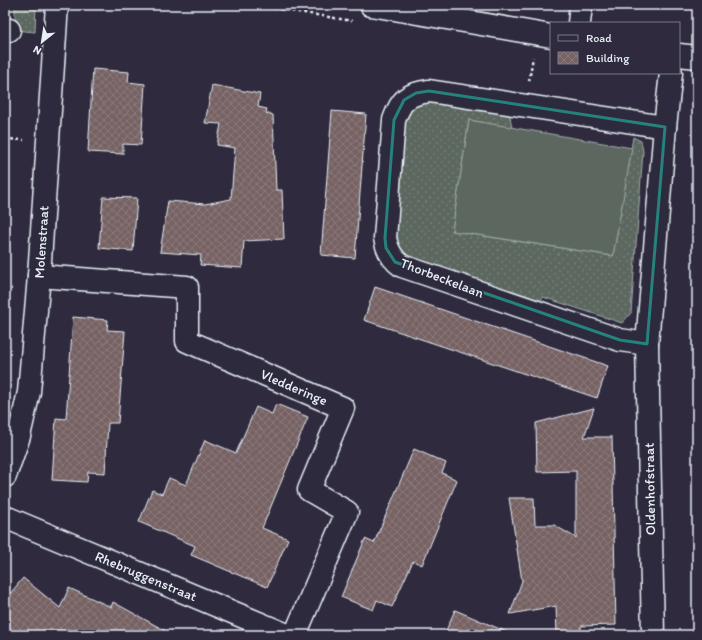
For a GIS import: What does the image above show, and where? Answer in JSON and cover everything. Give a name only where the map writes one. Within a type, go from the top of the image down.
[{"type":"street","name":"Molenstraat","points":[[5,476],[19,436],[30,392],[39,276],[56,5]]},
{"type":"street","points":[[371,5],[550,36]]},
{"type":"street","points":[[579,22],[581,5]]},
{"type":"street","points":[[680,55],[697,57]]},
{"type":"street","points":[[647,344],[665,126],[671,74]]},
{"type":"street","name":"Thorbeckelaan","points":[[647,344],[620,340],[402,266],[396,262],[386,248],[385,238],[394,120],[404,100],[416,93],[429,91],[665,126]]},
{"type":"street","name":"Vledderinge","points":[[39,276],[187,287],[187,341],[343,408],[309,490],[347,512],[295,635]]},
{"type":"street","name":"Oldenhofstraat","points":[[647,344],[653,635]]},
{"type":"street","name":"Rhebruggenstraat","points":[[5,517],[287,635]]},
{"type":"path","points":[[5,288],[15,289]]},
{"type":"highlighted area","points":[[429,91],[665,127],[647,344],[620,340],[395,262],[386,248],[385,238],[394,120],[404,100],[416,93]]},
{"type":"shaded area","points":[[15,5],[36,5],[35,32],[15,30]]},
{"type":"shaded area","points":[[414,100],[509,110],[512,128],[469,120],[452,231],[613,256],[633,137],[641,141],[643,151],[631,313],[622,323],[543,297],[538,305],[409,261],[395,251],[401,119]]},
{"type":"shaded area","points":[[469,120],[632,148],[613,256],[452,231]]},
{"type":"building","points":[[93,69],[129,72],[128,82],[145,84],[141,145],[123,144],[123,154],[88,152]]},
{"type":"building","points":[[212,85],[260,94],[258,107],[267,109],[266,113],[273,115],[276,190],[282,190],[284,239],[244,241],[242,268],[200,265],[201,255],[160,252],[168,201],[205,204],[231,199],[235,148],[217,145],[221,124],[205,123]]},
{"type":"building","points":[[332,111],[366,114],[355,258],[321,255]]},
{"type":"building","points":[[103,197],[137,198],[133,251],[99,248]]},
{"type":"building","points":[[375,287],[608,366],[597,398],[364,320]]},
{"type":"building","points":[[73,317],[108,320],[107,330],[125,331],[118,423],[108,423],[105,473],[88,472],[87,482],[52,480],[56,418],[66,419]]},
{"type":"building","points":[[276,404],[308,417],[262,528],[288,539],[267,587],[191,555],[195,546],[139,522],[152,490],[162,494],[169,478],[186,485],[205,440],[236,453],[256,407],[272,414]]},
{"type":"building","points":[[594,408],[584,437],[612,437],[616,625],[581,626],[581,635],[557,635],[556,606],[510,614],[522,581],[509,498],[534,498],[535,525],[554,525],[576,538],[576,471],[537,472],[536,423]]},
{"type":"building","points":[[414,449],[446,463],[442,473],[457,480],[422,565],[413,561],[392,607],[377,600],[373,610],[341,597],[365,539],[374,543]]},
{"type":"building","points":[[23,578],[60,608],[69,588],[111,607],[113,602],[173,635],[5,635],[5,600]]},
{"type":"building","points":[[455,610],[514,635],[444,635]]}]
